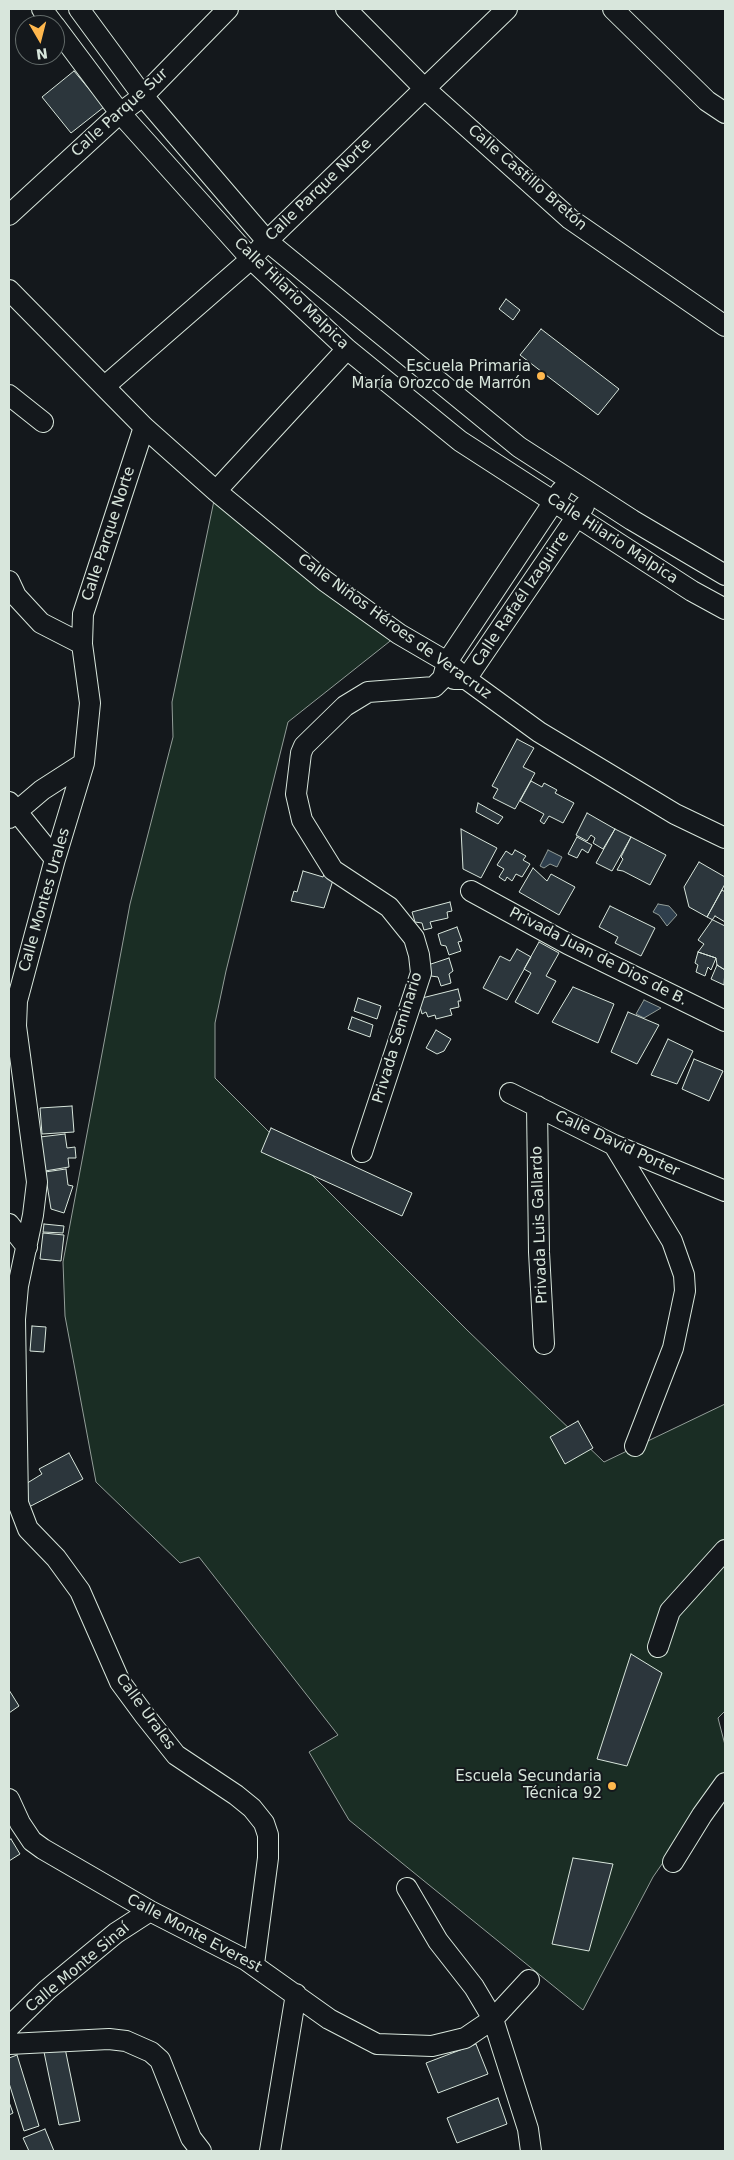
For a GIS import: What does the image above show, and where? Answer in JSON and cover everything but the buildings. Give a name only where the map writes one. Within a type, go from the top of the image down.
[{"type":"street","name":"Calle Hilario Malpica","points":[[79,9],[143,96],[267,240],[519,447],[591,494],[725,575]]},
{"type":"street","name":"Calle Parque Sur","points":[[9,215],[120,113],[143,96],[228,9]]},
{"type":"street","name":"Calle Castillo Bretón","points":[[346,9],[424,88],[570,219],[725,326]]},
{"type":"street","name":"Calle Parque Norte","points":[[104,386],[251,259],[267,240],[507,9]]},
{"type":"street","points":[[613,9],[706,101],[725,114]]},
{"type":"street","name":"Calle Hilario Malpica","points":[[65,39],[120,113],[251,259],[347,349],[460,441],[692,591],[725,609]]},
{"type":"street","name":"Calle Niños Héroes de Veracruz","points":[[9,290],[144,427],[216,491],[325,581],[399,634],[445,670]]},
{"type":"street","points":[[216,491],[347,349]]},
{"type":"street","points":[[9,395],[43,422]]},
{"type":"street","name":"Calle Parque Norte","points":[[82,644],[83,614],[144,427]]},
{"type":"street","name":"Calle Rafaél Izaguirre","points":[[445,670],[569,479]]},
{"type":"street","name":"Calle Rafaél Izaguirre","points":[[466,679],[578,517],[591,494]]},
{"type":"street","points":[[9,581],[16,596],[41,623],[82,644]]},
{"type":"street","name":"Calle Montes Urales","points":[[18,1503],[15,1318],[18,1286],[28,1247],[37,1182],[12,1021],[84,763],[90,703],[82,644]]},
{"type":"street","name":"Privada Seminario","points":[[362,1152],[421,973],[420,955],[414,938],[389,907],[333,870],[302,820],[296,794],[301,754],[304,746],[345,706],[368,692],[434,687],[445,670],[466,679]]},
{"type":"street","name":"Calle Niños Héroes de Veracruz","points":[[466,679],[539,732],[675,814],[725,838]]},
{"type":"street","points":[[56,859],[12,811],[84,763]]},
{"type":"street","name":"Privada Juan de Dios de B.","points":[[471,891],[530,924],[725,1021]]},
{"type":"street","name":"Calle David Porter","points":[[510,1093],[614,1145],[725,1191]]},
{"type":"street","name":"Privada Luis Gallardo","points":[[537,1106],[539,1252],[544,1344]]},
{"type":"street","points":[[614,1145],[672,1241],[684,1275],[685,1292],[673,1348],[635,1446]]},
{"type":"street","points":[[9,1224],[28,1247]]},
{"type":"street","name":"Calle Urales","points":[[18,1503],[28,1529],[56,1558],[80,1592],[120,1682],[145,1716],[176,1755],[236,1795],[252,1808],[264,1823],[268,1835],[268,1858],[254,1964]]},
{"type":"street","points":[[658,1647],[670,1612],[725,1550]]},
{"type":"street","points":[[673,1862],[702,1815],[725,1783]]},
{"type":"street","name":"Calle Monte Everest","points":[[9,1799],[20,1823],[32,1841],[65,1863],[150,1911],[254,1964],[329,2019],[377,2044],[432,2046],[465,2038],[493,2019],[529,1980]]},
{"type":"street","points":[[407,1888],[438,1941],[474,1987],[493,2019],[528,2129],[531,2151]]},
{"type":"street","name":"Calle Monte Sinaí","points":[[9,2027],[47,1990],[116,1933],[150,1911]]},
{"type":"street","points":[[270,2151],[296,1994]]},
{"type":"street","points":[[9,2044],[109,2039],[126,2041],[151,2052],[160,2060],[191,2138],[201,2151]]},
{"type":"green space","points":[[216,491],[399,634],[288,722],[226,971],[215,1023],[215,1078],[467,1330],[604,1462],[725,1404],[725,1711],[718,1718],[725,1745],[725,1773],[653,1877],[583,2010],[349,1820],[309,1752],[338,1735],[199,1557],[180,1563],[96,1482],[65,1316],[63,1262],[130,904],[173,737],[172,702]]},
{"type":"water","points":[[548,850],[562,857],[557,867],[550,864],[544,868],[540,866]]},
{"type":"water","points":[[658,904],[669,906],[677,915],[667,926],[659,915],[653,912]]},
{"type":"water","points":[[644,1000],[661,1008],[644,1018],[636,1014]]},
{"type":"place","name":"Escuela Primaria María Orozco de Marrón","points":[[541,376]]},
{"type":"place","name":"Escuela Secundaria Técnica 92","points":[[612,1786]]}]
